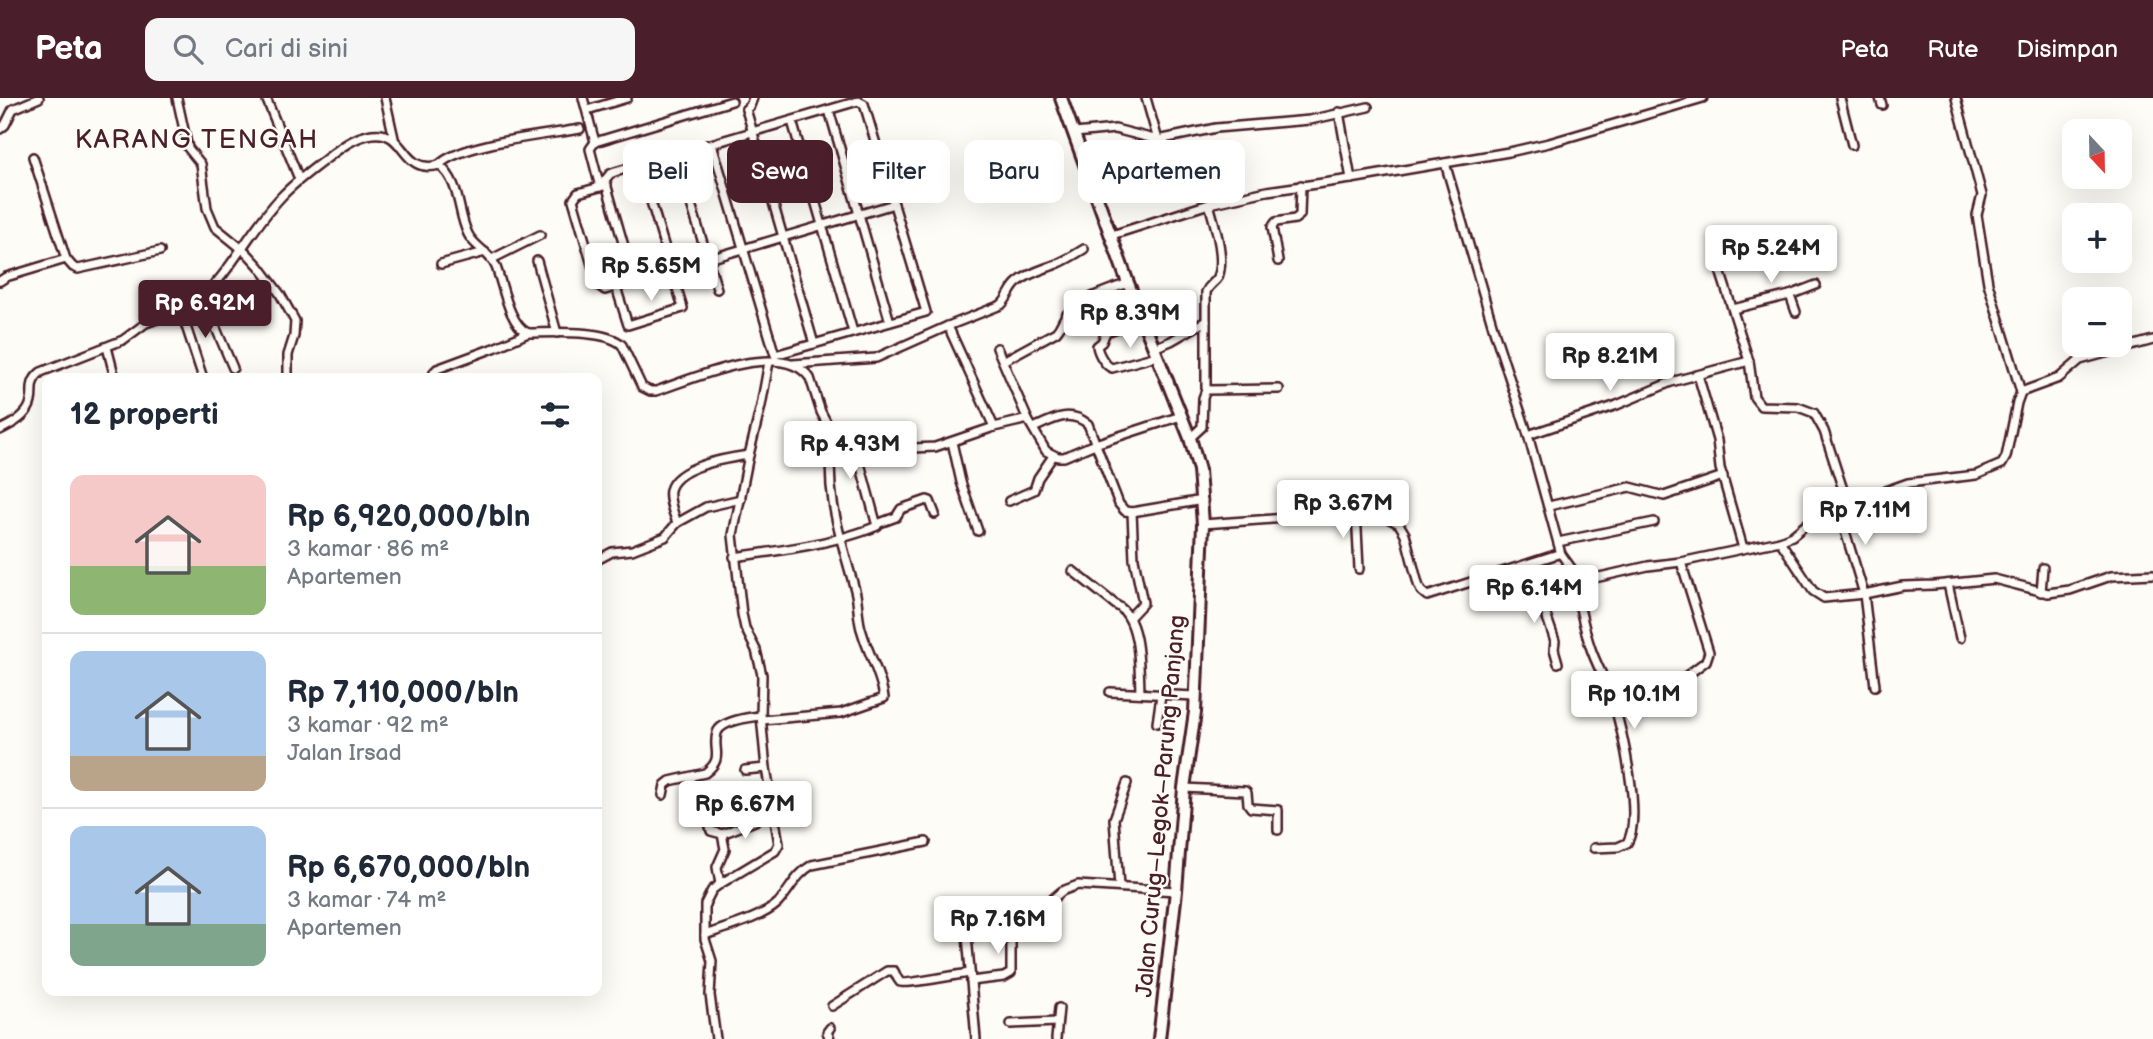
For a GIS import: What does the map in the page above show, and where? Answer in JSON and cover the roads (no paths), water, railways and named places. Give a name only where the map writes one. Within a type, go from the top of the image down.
[{"type":"main road","name":"Jalan Curug–Legok–Parung Panjang","points":[[1061,98],[1128,283],[1190,438],[1199,470],[1203,500],[1195,712],[1184,788],[1159,1039]]},
{"type":"street","points":[[0,129],[13,109],[40,98]]},
{"type":"street","points":[[177,98],[190,153],[201,164],[212,220],[223,235],[259,266],[295,321],[288,355],[288,373]]},
{"type":"street","points":[[266,98],[299,179]]},
{"type":"street","points":[[385,98],[394,139]]},
{"type":"street","points":[[583,98],[595,142]]},
{"type":"street","points":[[587,110],[627,98]]},
{"type":"street","points":[[1146,98],[1158,140]]},
{"type":"street","points":[[1112,235],[1209,204],[1301,185],[1351,179],[1549,143],[1703,98]]},
{"type":"street","points":[[1839,98],[1852,145]]},
{"type":"street","points":[[1445,163],[1528,435],[1561,554],[1573,572],[1582,579],[1595,578],[1780,541],[1813,519],[1908,483],[1968,477],[2002,464],[2008,451],[2021,391],[1988,283],[1977,215],[1982,195],[1956,98]]},
{"type":"street","points":[[634,281],[590,149],[595,142],[732,99],[736,107],[746,109]]},
{"type":"street","points":[[746,109],[756,99]]},
{"type":"street","points":[[713,144],[858,101],[864,104],[926,312],[775,355],[713,147]]},
{"type":"street","points":[[1075,133],[1115,129],[1158,140],[1216,128],[1299,121],[1368,107]]},
{"type":"street","points":[[746,109],[814,344]]},
{"type":"street","points":[[829,110],[890,321]]},
{"type":"street","points":[[1339,113],[1351,179]]},
{"type":"street","points":[[792,121],[853,332]]},
{"type":"street","points":[[0,430],[27,412],[31,402],[32,383],[37,375],[46,369],[123,340],[146,323],[181,311],[203,298],[281,197],[299,179],[362,136],[384,134],[394,139],[417,165],[424,168],[439,165],[446,158],[467,150],[580,129]]},
{"type":"street","points":[[33,157],[66,259],[74,267],[160,251]]},
{"type":"street","points":[[439,165],[455,187],[469,236],[492,259],[513,317],[518,327],[528,333]]},
{"type":"street","points":[[603,186],[610,174],[623,170]]},
{"type":"street","points":[[1278,261],[1272,227],[1276,222],[1295,219],[1300,215],[1301,185]]},
{"type":"street","points":[[603,186],[578,193],[573,200],[598,285],[605,290],[894,204]]},
{"type":"street","points":[[616,287],[628,326],[683,308],[652,203]]},
{"type":"street","points":[[690,203],[716,289]]},
{"type":"street","points":[[1190,438],[1202,427],[1203,398],[1206,390],[1206,292],[1217,278],[1221,254],[1209,204]]},
{"type":"street","points":[[492,259],[540,235]]},
{"type":"street","points":[[434,373],[438,369],[528,333],[603,337],[617,341],[622,345],[642,387],[650,391],[734,364],[757,361],[793,364],[876,358],[1002,304],[1012,287],[1020,280],[1084,250]]},
{"type":"street","points":[[440,264],[485,252]]},
{"type":"street","points":[[1716,258],[1749,361],[1754,397],[1761,406],[1798,407],[1810,411],[1817,418],[1824,431],[1848,505]]},
{"type":"street","points":[[0,281],[66,259]]},
{"type":"street","points":[[537,261],[557,333]]},
{"type":"street","points":[[1003,361],[1056,332],[1067,314],[1091,297],[1128,283]]},
{"type":"street","points":[[1733,309],[1790,295],[1816,285]]},
{"type":"street","points":[[1790,295],[1796,312]]},
{"type":"street","points":[[203,298],[233,368]]},
{"type":"street","points":[[181,311],[201,373]]},
{"type":"street","points":[[1143,319],[1106,332],[1097,349],[1106,365],[1112,369],[1156,352],[1206,321]]},
{"type":"street","points":[[948,326],[994,427]]},
{"type":"street","points":[[2021,391],[2059,377],[2080,360],[2153,340]]},
{"type":"street","points":[[107,347],[114,373]]},
{"type":"street","points":[[998,348],[1028,420],[1046,450],[1053,456],[1064,457],[1181,416]]},
{"type":"street","points":[[1528,435],[1617,405],[1671,382],[1749,361]]},
{"type":"street","points":[[716,1039],[710,995],[712,961],[705,935],[705,904],[712,890],[775,851],[779,840],[766,768],[762,675],[742,614],[733,535],[769,362]]},
{"type":"street","points":[[793,364],[810,378],[826,424],[834,433],[857,439],[914,448],[935,447],[1020,419],[1028,420]]},
{"type":"street","points":[[1699,375],[1743,548]]},
{"type":"street","points":[[1206,390],[1279,389]]},
{"type":"street","points":[[1034,428],[1055,418],[1070,415],[1088,424],[1119,504],[1125,511],[1203,500]]},
{"type":"street","points":[[663,795],[668,782],[705,773],[715,762],[718,749],[716,735],[722,726],[739,719],[841,713],[884,698],[860,627],[857,599],[831,494],[830,462],[834,433]]},
{"type":"street","points":[[857,439],[861,467],[877,524]]},
{"type":"street","points":[[952,442],[961,482],[978,531]]},
{"type":"street","points":[[677,523],[669,493],[677,479],[705,463],[749,455]]},
{"type":"street","points":[[1009,501],[1034,490],[1038,478],[1053,456]]},
{"type":"street","points":[[1549,506],[1630,487],[1664,496],[1723,477]]},
{"type":"street","points":[[602,557],[612,552],[632,550],[665,537],[677,523],[706,507],[741,499]]},
{"type":"street","points":[[734,557],[773,552],[874,528],[877,524],[896,517],[901,509],[928,500],[935,514]]},
{"type":"street","points":[[1838,508],[1864,594],[1875,687]]},
{"type":"street","points":[[1356,510],[1359,569]]},
{"type":"street","points":[[1203,524],[1356,510],[1384,516],[1399,524],[1410,549],[1418,584],[1427,596],[1561,554]]},
{"type":"street","points":[[1129,618],[1143,603],[1134,559],[1132,512]]},
{"type":"street","points":[[1558,542],[1654,522]]},
{"type":"street","points":[[1780,541],[1813,591],[1820,597],[1830,598],[1903,586],[1994,579],[2041,592],[2061,592],[2118,574],[2153,574]]},
{"type":"street","points":[[1614,704],[1631,696],[1639,696],[1646,707],[1658,710],[1689,698],[1685,677],[1706,660],[1709,652],[1681,562]]},
{"type":"street","points":[[2041,592],[2043,568]]},
{"type":"street","points":[[1073,571],[1116,605],[1124,608],[1138,649],[1140,693]]},
{"type":"street","points":[[1573,572],[1580,614],[1614,704],[1632,789],[1633,825],[1627,843],[1618,847],[1594,848]]},
{"type":"street","points":[[1948,584],[1960,638]]},
{"type":"street","points":[[1558,663],[1555,641],[1544,608],[1578,600]]},
{"type":"street","points":[[1110,692],[1195,695]]},
{"type":"street","points":[[1157,723],[1161,695]]},
{"type":"street","points":[[745,770],[766,768]]},
{"type":"street","points":[[690,777],[694,806],[706,811],[711,831],[722,834],[755,821]]},
{"type":"street","points":[[1119,887],[1114,819],[1127,783]]},
{"type":"street","points":[[1184,788],[1245,791],[1251,808],[1278,810],[1278,830]]},
{"type":"street","points":[[720,884],[717,867],[725,849],[722,834]]},
{"type":"street","points":[[705,935],[770,909],[780,901],[802,871],[811,865],[926,842]]},
{"type":"street","points":[[1048,903],[1062,891],[1078,884],[1175,891]]},
{"type":"street","points":[[832,1006],[887,971],[894,971],[899,981],[906,984],[937,976],[1009,975],[1012,970],[1009,917]]},
{"type":"street","points":[[966,924],[976,1039]]},
{"type":"street","points":[[968,933],[1011,932]]},
{"type":"street","points":[[1056,1039],[1059,1009]]},
{"type":"street","points":[[1011,1024],[1058,1023]]},
{"type":"street","points":[[830,1028],[827,1032],[830,1039]]},
{"type":"district","name":"KARANG TENGAH","points":[[197,139]]}]
